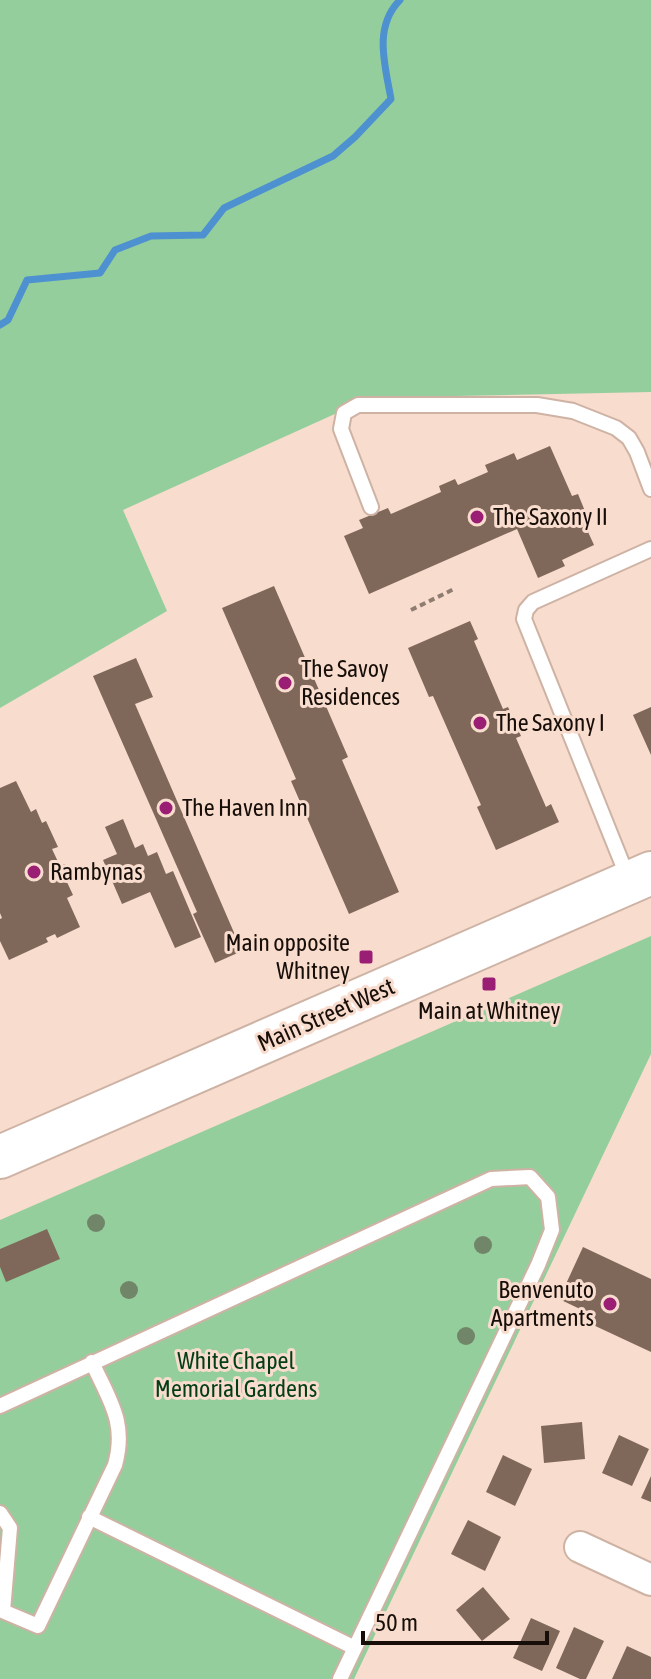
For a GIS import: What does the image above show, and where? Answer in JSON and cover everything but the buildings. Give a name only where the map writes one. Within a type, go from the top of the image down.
[{"type":"main road","name":"Main Street West","points":[[0,1157],[640,877]]},
{"type":"street","points":[[580,1547],[651,1580]]},
{"type":"lane","points":[[371,507],[341,429],[344,413],[361,404],[528,405],[573,411],[616,428],[629,438],[651,489]]},
{"type":"lane","points":[[640,877],[526,629],[524,616],[533,602],[651,549]]},
{"type":"lane","points":[[0,1406],[491,1179],[530,1177],[548,1197],[552,1230],[340,1679]]},
{"type":"lane","points":[[0,1513],[10,1528],[1,1610],[38,1626],[115,1465],[120,1424],[92,1362]]},
{"type":"lane","points":[[89,1517],[355,1648]]},
{"type":"path","points":[[411,610],[454,589]]},
{"type":"green space","points":[[0,0],[651,0],[651,392],[456,396],[337,413],[123,510],[167,611],[0,708]]},
{"type":"green space","name":"White Chapel Memorial Gardens","points":[[651,936],[651,1054],[354,1679],[0,1679],[0,1220]]},
{"type":"waterway","points":[[0,325],[8,320],[27,280],[100,273],[115,250],[151,236],[203,235],[224,208],[333,156],[391,99],[384,60],[384,34],[386,22],[400,0]]},
{"type":"place","name":"The Saxony II","points":[[477,517]]},
{"type":"place","name":"The Savoy Residences","points":[[285,683]]},
{"type":"place","name":"The Saxony I","points":[[480,723]]},
{"type":"place","name":"The Haven Inn","points":[[166,808]]},
{"type":"place","name":"Rambynas","points":[[34,872]]},
{"type":"place","name":"Main opposite Whitney","points":[[366,957]]},
{"type":"place","name":"Main at Whitney","points":[[489,984]]},
{"type":"place","name":"Benvenuto Apartments","points":[[610,1304]]}]
